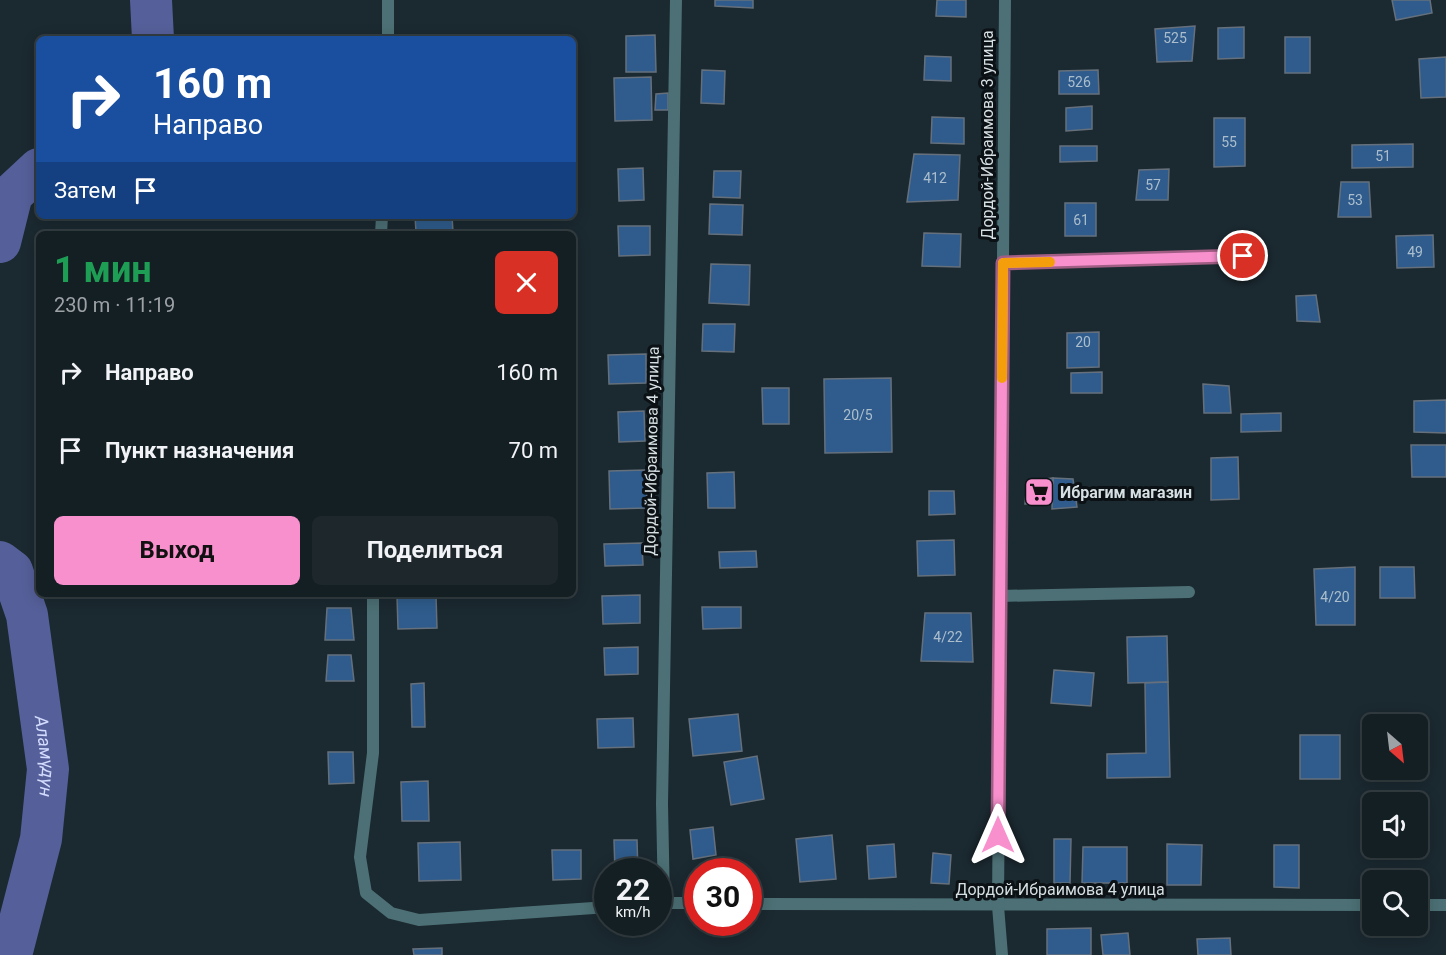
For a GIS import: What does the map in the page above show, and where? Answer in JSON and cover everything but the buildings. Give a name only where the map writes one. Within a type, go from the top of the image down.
[{"type":"street","points":[[388,0],[388,36]]},
{"type":"street","name":"Дордой-Ибраимова 4 улица","points":[[661,858],[675,0]]},
{"type":"street","name":"Дордой-Ибраимова 3 улица","points":[[1002,955],[998,906],[1005,0]]},
{"type":"street","points":[[1003,263],[1243,256]]},
{"type":"street","points":[[1000,596],[1189,592]]},
{"type":"street","points":[[373,597],[373,753],[360,857],[366,893],[391,913],[419,920],[594,908]]},
{"type":"street","name":"Дордой-Ибраимова 4 улица","points":[[762,904],[1362,905]]},
{"type":"street","points":[[1428,905],[1446,904]]},
{"type":"waterway","name":"Аламүдүн","points":[[151,0],[153,36]]},
{"type":"waterway","name":"Аламүдүн","points":[[0,242],[12,194],[36,172]]},
{"type":"waterway","name":"Аламүдүн","points":[[0,562],[12,571],[27,615],[48,769],[41,839],[11,955]]},
{"type":"slow traffic","points":[[1002,378],[1003,263],[1050,262]]},
{"type":"place","name":"Ибрагим магазин","points":[[1039,492]]},
{"type":"route","points":[[998,835],[1003,263],[1243,256]]}]
